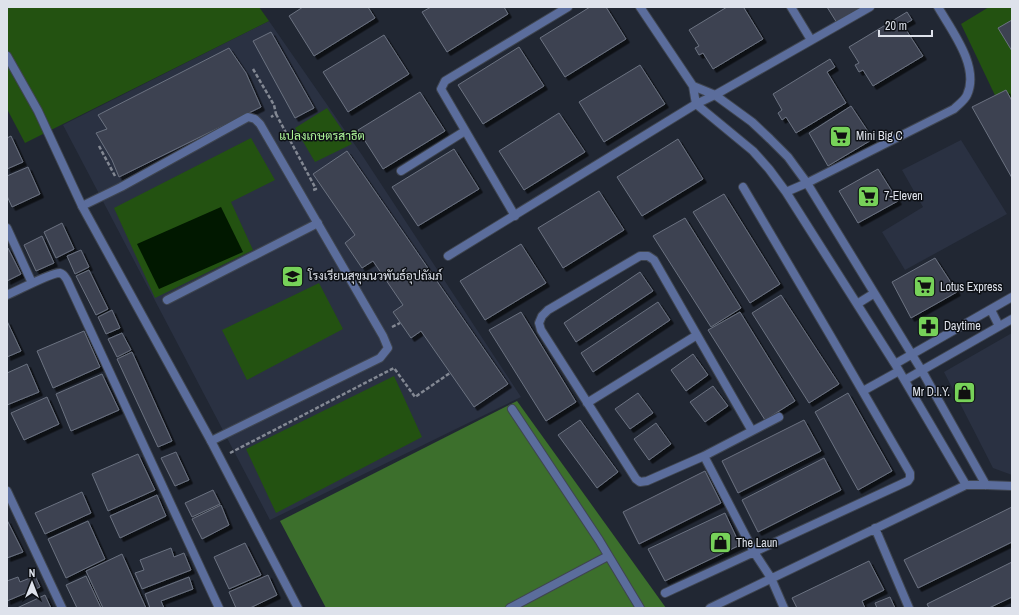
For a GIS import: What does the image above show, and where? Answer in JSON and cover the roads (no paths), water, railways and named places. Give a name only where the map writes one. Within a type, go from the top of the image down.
[{"type":"street","points":[[515,216],[441,89],[445,82],[568,7]]},
{"type":"street","points":[[640,7],[694,86],[696,104],[754,151],[769,168],[786,192],[897,367],[966,484]]},
{"type":"street","points":[[791,7],[811,40]]},
{"type":"street","points":[[448,256],[696,104],[870,7]]},
{"type":"street","points":[[786,192],[954,109],[967,96],[971,76],[965,53],[938,7]]},
{"type":"street","points":[[7,56],[38,111],[82,206],[211,441],[219,459],[298,608]]},
{"type":"street","points":[[694,86],[714,95],[752,122],[788,157],[806,183],[873,294],[922,371],[986,485]]},
{"type":"street","points":[[82,206],[248,118],[255,119],[260,124],[303,196],[384,336],[388,348],[380,358],[211,441]]},
{"type":"street","points":[[401,172],[465,131]]},
{"type":"street","points":[[665,593],[908,481],[910,478],[910,473],[863,391],[743,187]]},
{"type":"street","points":[[167,300],[318,222]]},
{"type":"street","points":[[7,228],[32,283]]},
{"type":"street","points":[[752,431],[654,260],[648,256],[640,256],[548,310],[542,316],[539,322],[541,330],[636,479],[640,482],[647,481],[704,456],[779,417]]},
{"type":"street","points":[[7,295],[32,283],[59,273],[67,280],[219,608]]},
{"type":"street","points":[[857,304],[873,294]]},
{"type":"street","points":[[863,391],[911,355],[1012,297]]},
{"type":"street","points":[[991,310],[1000,326]]},
{"type":"street","points":[[905,380],[1012,318]]},
{"type":"street","points":[[587,402],[697,335]]},
{"type":"street","points":[[512,409],[608,556],[640,608]]},
{"type":"street","points":[[704,456],[754,552],[771,578],[784,608]]},
{"type":"street","points":[[710,608],[966,484],[1012,486]]},
{"type":"street","points":[[7,491],[62,608]]},
{"type":"street","points":[[875,528],[909,608]]},
{"type":"street","points":[[510,608],[608,556]]},
{"type":"place","name":"Mini Big C","points":[[841,136]]},
{"type":"place","name":"7-Eleven","points":[[868,196]]},
{"type":"place","name":"โรงเรียนสุขุมนวพันธ์อุปถัมภ์","points":[[292,276]]},
{"type":"place","name":"Lotus Express","points":[[924,287]]},
{"type":"place","name":"Daytime","points":[[928,326]]},
{"type":"place","name":"Mr D.I.Y.","points":[[965,392]]},
{"type":"place","name":"The Laun","points":[[721,543]]},
{"type":"park label","name":"แปลงเกษตรสาธิต","points":[[322,136]]}]
